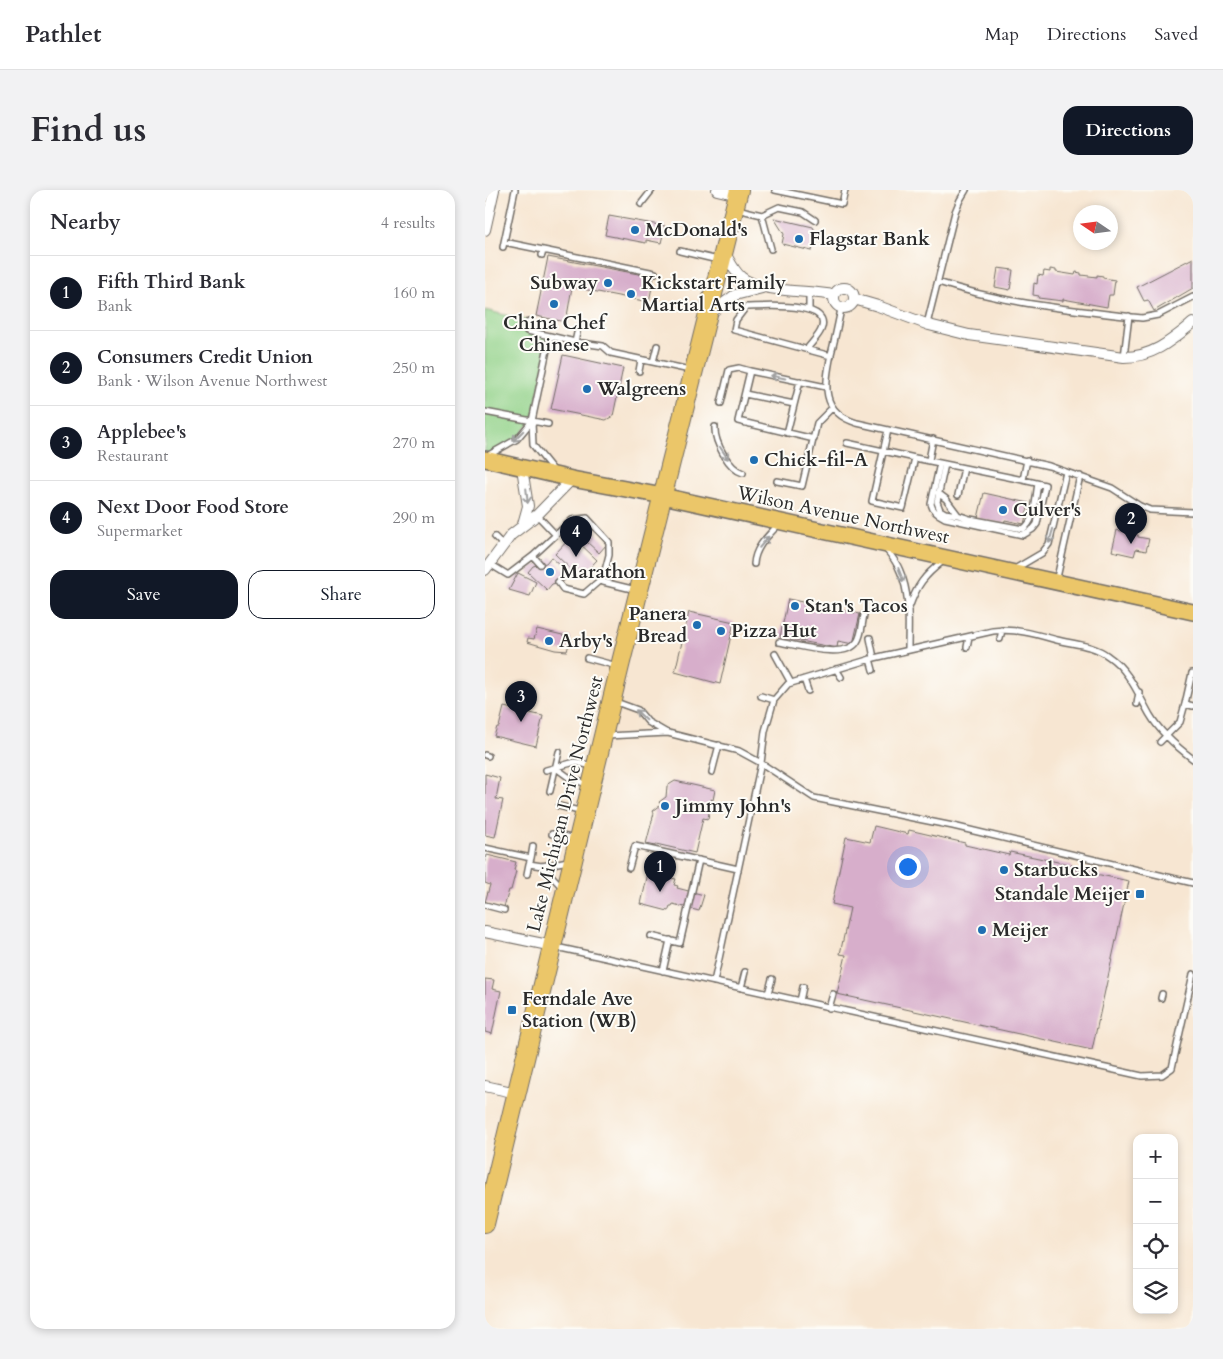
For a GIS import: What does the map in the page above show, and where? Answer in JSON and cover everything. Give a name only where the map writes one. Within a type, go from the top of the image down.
[{"type":"highway","name":"Lake Michigan Drive Northwest","points":[[485,1224],[620,666],[737,198]]},
{"type":"main road","name":"Wilson Avenue Northwest","points":[[485,458],[522,468],[663,496],[1193,612]]},
{"type":"street","points":[[485,230],[494,190]]},
{"type":"street","points":[[717,190],[737,198]]},
{"type":"street","points":[[723,255],[742,278],[753,285],[764,288],[809,291],[833,295]]},
{"type":"street","points":[[708,315],[735,295],[764,288]]},
{"type":"street","points":[[840,288],[847,288],[853,293],[854,300],[851,306],[841,309],[834,302],[833,295],[840,288]]},
{"type":"street","points":[[854,300],[878,306],[961,334],[1124,357],[1143,355],[1163,347],[1193,323]]},
{"type":"street","points":[[522,468],[528,506],[523,524]]},
{"type":"street","points":[[487,567],[511,534],[537,515],[565,477]]},
{"type":"street","points":[[485,932],[553,946]]},
{"type":"street","points":[[485,1086],[517,1093]]},
{"type":"lane","points":[[515,190],[504,245],[655,273]]},
{"type":"lane","points":[[641,204],[652,190]]},
{"type":"lane","points":[[775,190],[842,204],[845,190]]},
{"type":"lane","points":[[927,324],[957,206],[966,190]]},
{"type":"lane","points":[[737,198],[762,215],[771,249]]},
{"type":"lane","points":[[762,215],[779,207],[803,212],[815,220]]},
{"type":"lane","points":[[680,251],[723,255]]},
{"type":"lane","points":[[938,282],[960,289],[1026,303],[1129,316],[1153,317],[1193,297]]},
{"type":"lane","points":[[809,291],[809,309]]},
{"type":"lane","points":[[807,350],[821,330],[822,322],[819,316],[809,309],[802,307],[746,307],[736,320],[734,330],[807,350],[831,356]]},
{"type":"lane","points":[[841,309],[826,388],[832,408],[837,414],[846,419],[888,430],[1027,460],[1080,476],[1117,490],[1140,506],[1150,510],[1193,512]]},
{"type":"lane","points":[[1124,357],[1129,316]]},
{"type":"lane","points":[[529,321],[527,331],[603,346],[611,353],[694,371]]},
{"type":"lane","points":[[575,342],[577,333]]},
{"type":"lane","points":[[551,336],[532,420],[533,445],[565,477]]},
{"type":"lane","points":[[653,362],[657,346]]},
{"type":"lane","points":[[639,371],[641,360]]},
{"type":"lane","points":[[721,403],[729,370],[739,368],[826,388]]},
{"type":"lane","points":[[750,371],[738,422],[813,439]]},
{"type":"lane","points":[[787,433],[800,381]]},
{"type":"lane","points":[[745,394],[794,404]]},
{"type":"lane","points":[[777,481],[802,486],[817,422],[832,408]]},
{"type":"lane","points":[[485,412],[548,424]]},
{"type":"lane","points":[[485,458],[517,439],[532,420]]},
{"type":"lane","points":[[715,427],[717,441],[721,449],[734,468],[743,473]]},
{"type":"lane","points":[[888,430],[872,501],[903,508],[915,458]]},
{"type":"lane","points":[[929,460],[933,440]]},
{"type":"lane","points":[[847,443],[915,458],[929,460],[1023,480],[1038,484],[1045,485],[1037,524],[1033,530],[1023,535],[945,518],[937,513],[932,509],[931,504],[943,463]]},
{"type":"lane","points":[[1023,480],[1027,460]]},
{"type":"lane","points":[[943,463],[937,502],[940,510],[970,519],[1023,529],[1028,526],[1031,518],[1038,484]]},
{"type":"lane","points":[[958,496],[964,468]]},
{"type":"lane","points":[[1010,571],[1042,553],[1049,544],[1066,472]]},
{"type":"lane","points":[[1056,582],[1080,476]]},
{"type":"lane","points":[[939,493],[958,515]]},
{"type":"lane","points":[[537,515],[556,535]]},
{"type":"lane","points":[[487,567],[508,575],[533,556],[572,520],[587,518],[609,542],[609,555],[602,582]]},
{"type":"lane","points":[[754,564],[755,554],[759,546],[781,523]]},
{"type":"lane","points":[[495,537],[503,545]]},
{"type":"lane","points":[[884,545],[898,566],[902,576],[909,608],[908,650]]},
{"type":"lane","points":[[533,556],[540,564]]},
{"type":"lane","points":[[909,608],[916,589],[922,580],[946,558]]},
{"type":"lane","points":[[558,582],[563,589],[584,594],[599,581],[639,591]]},
{"type":"lane","points":[[779,642],[833,651],[850,649],[858,640],[864,615]]},
{"type":"lane","points":[[1000,639],[1002,630]]},
{"type":"lane","points":[[714,982],[761,763],[765,731],[774,700],[788,684],[872,658],[1002,630],[1031,633],[1089,647],[1108,655],[1115,666],[1139,692],[1151,716],[1167,735],[1193,759]]},
{"type":"lane","points":[[1029,640],[1031,633]]},
{"type":"lane","points":[[967,647],[969,637]]},
{"type":"lane","points":[[870,638],[873,670]]},
{"type":"lane","points":[[1058,647],[1060,640]]},
{"type":"lane","points":[[1087,654],[1089,647]]},
{"type":"lane","points":[[775,654],[791,683]]},
{"type":"lane","points":[[587,658],[620,666]]},
{"type":"lane","points":[[837,669],[841,677]]},
{"type":"lane","points":[[1160,742],[1180,722],[1193,673]]},
{"type":"lane","points":[[804,679],[808,691]]},
{"type":"lane","points":[[1137,704],[1139,692]]},
{"type":"lane","points":[[761,696],[774,700]]},
{"type":"lane","points":[[613,701],[638,710],[648,722],[668,733],[739,751],[761,763],[814,798],[958,828],[1193,883]]},
{"type":"lane","points":[[1185,704],[1193,706]]},
{"type":"lane","points":[[603,736],[616,737],[668,733]]},
{"type":"lane","points":[[712,772],[719,745]]},
{"type":"lane","points":[[550,791],[559,752]]},
{"type":"lane","points":[[1186,763],[1187,755]]},
{"type":"lane","points":[[546,770],[575,762],[596,766]]},
{"type":"lane","points":[[556,768],[571,779],[591,785]]},
{"type":"lane","points":[[559,806],[585,812]]},
{"type":"lane","points":[[542,866],[562,863],[577,848],[552,834]]},
{"type":"lane","points":[[629,868],[634,843],[699,860],[707,859],[738,869]]},
{"type":"lane","points":[[527,874],[533,846]]},
{"type":"lane","points":[[485,848],[542,866],[560,884],[566,894]]},
{"type":"lane","points":[[651,936],[680,943],[699,860]]},
{"type":"lane","points":[[485,905],[504,910]]},
{"type":"lane","points":[[663,971],[670,940]]},
{"type":"lane","points":[[553,946],[1135,1074],[1157,1076],[1165,1074],[1172,1068],[1193,974]]},
{"type":"lane","points":[[741,988],[745,972]]},
{"type":"lane","points":[[768,994],[772,979]]},
{"type":"lane","points":[[800,1001],[803,987]]},
{"type":"lane","points":[[829,1008],[833,994]]},
{"type":"green space","points":[[485,310],[529,321],[527,331],[550,336],[532,421],[517,439],[485,457]]},
{"type":"building","name":"McDonald's","points":[[609,216],[665,226],[661,243],[646,240],[646,243],[605,235]]},
{"type":"building","name":"Flagstar Bank","points":[[774,218],[813,227],[816,233],[812,251],[782,244],[784,234]]},
{"type":"building","name":"Kickstart Family Martial Arts","points":[[548,257],[654,277],[649,302],[572,287],[566,322],[536,316]]},
{"type":"building","points":[[1193,258],[1193,288],[1154,311],[1148,300],[1144,301],[1137,287]]},
{"type":"building","points":[[998,268],[1013,270],[1010,290],[995,287]]},
{"type":"building","points":[[1050,269],[1056,270],[1056,272],[1075,275],[1076,272],[1081,273],[1081,275],[1097,277],[1097,275],[1115,280],[1113,295],[1109,295],[1107,307],[1063,299],[1063,301],[1038,298],[1039,296],[1033,295],[1034,283],[1037,284],[1038,275],[1043,276],[1044,271],[1050,272]]},
{"type":"building","name":"Walgreens","points":[[563,355],[623,368],[613,416],[606,420],[551,409]]},
{"type":"building","name":"Culver's","points":[[984,493],[1029,503],[1024,524],[1005,520],[1004,524],[978,518]]},
{"type":"building","points":[[584,522],[607,544],[599,553],[575,531]]},
{"type":"building","points":[[1117,530],[1149,539],[1146,551],[1136,549],[1134,556],[1112,551]]},
{"type":"building","points":[[572,536],[597,560],[580,578],[555,554]]},
{"type":"building","points":[[551,557],[570,574],[564,581],[552,584],[547,590],[528,572],[533,566],[546,563]]},
{"type":"building","points":[[518,573],[536,582],[530,596],[509,590]]},
{"type":"building","points":[[788,599],[860,614],[853,644],[838,641],[837,648],[780,637]]},
{"type":"building","points":[[689,612],[734,622],[720,684],[675,672]]},
{"type":"building","name":"Arby's","points":[[537,629],[571,637],[567,651],[555,650],[527,642],[528,638],[534,639]]},
{"type":"building","points":[[504,707],[543,716],[536,746],[494,736],[497,727],[499,727]]},
{"type":"building","points":[[485,774],[500,778],[496,799],[503,800],[495,837],[485,835]]},
{"type":"building","points":[[675,781],[715,790],[713,800],[711,799],[708,819],[703,818],[695,853],[656,844],[656,846],[646,844],[653,811],[661,805],[659,802],[666,797],[667,786]]},
{"type":"building","name":"Meijer","points":[[874,826],[908,834],[909,830],[1009,855],[1010,852],[1072,865],[1072,869],[1129,881],[1092,1050],[837,994],[846,955],[840,954],[850,908],[832,904],[846,837],[870,842]]},
{"type":"building","points":[[487,855],[516,862],[514,870],[516,871],[511,890],[509,890],[504,907],[485,902],[490,885],[485,883]]},
{"type":"building","points":[[648,873],[676,879],[674,885],[678,886],[677,888],[704,895],[699,911],[673,904],[668,911],[641,904]]},
{"type":"building","points":[[485,979],[494,980],[492,989],[501,991],[492,1034],[485,1032]]},
{"type":"place","name":"McDonald's","points":[[635,230]]},
{"type":"place","name":"Flagstar Bank","points":[[799,239]]},
{"type":"place","name":"Subway","points":[[608,283]]},
{"type":"place","name":"Kickstart Family Martial Arts","points":[[631,294]]},
{"type":"place","name":"China Chef Chinese","points":[[554,304]]},
{"type":"place","name":"Walgreens","points":[[587,389]]},
{"type":"place","name":"Chick-fil-A","points":[[754,460]]},
{"type":"place","name":"Culver's","points":[[1003,510]]},
{"type":"place","name":"Consumers Credit Union","points":[[1131,544]]},
{"type":"place","name":"Next Door Food Store","points":[[576,557]]},
{"type":"place","name":"Marathon","points":[[550,572]]},
{"type":"place","name":"Stan's Tacos","points":[[795,606]]},
{"type":"place","name":"Panera Bread","points":[[697,625]]},
{"type":"place","name":"Pizza Hut","points":[[721,631]]},
{"type":"place","name":"Arby's","points":[[549,641]]},
{"type":"place","name":"Applebee's","points":[[521,722]]},
{"type":"place","name":"Jimmy John's","points":[[665,806]]},
{"type":"place","name":"Starbucks","points":[[1004,870]]},
{"type":"place","name":"Fifth Third Bank","points":[[660,892]]},
{"type":"place","name":"Standale Meijer","points":[[1140,894]]},
{"type":"place","name":"Meijer","points":[[982,930]]},
{"type":"place","name":"Ferndale Ave Station (WB)","points":[[512,1010]]}]
